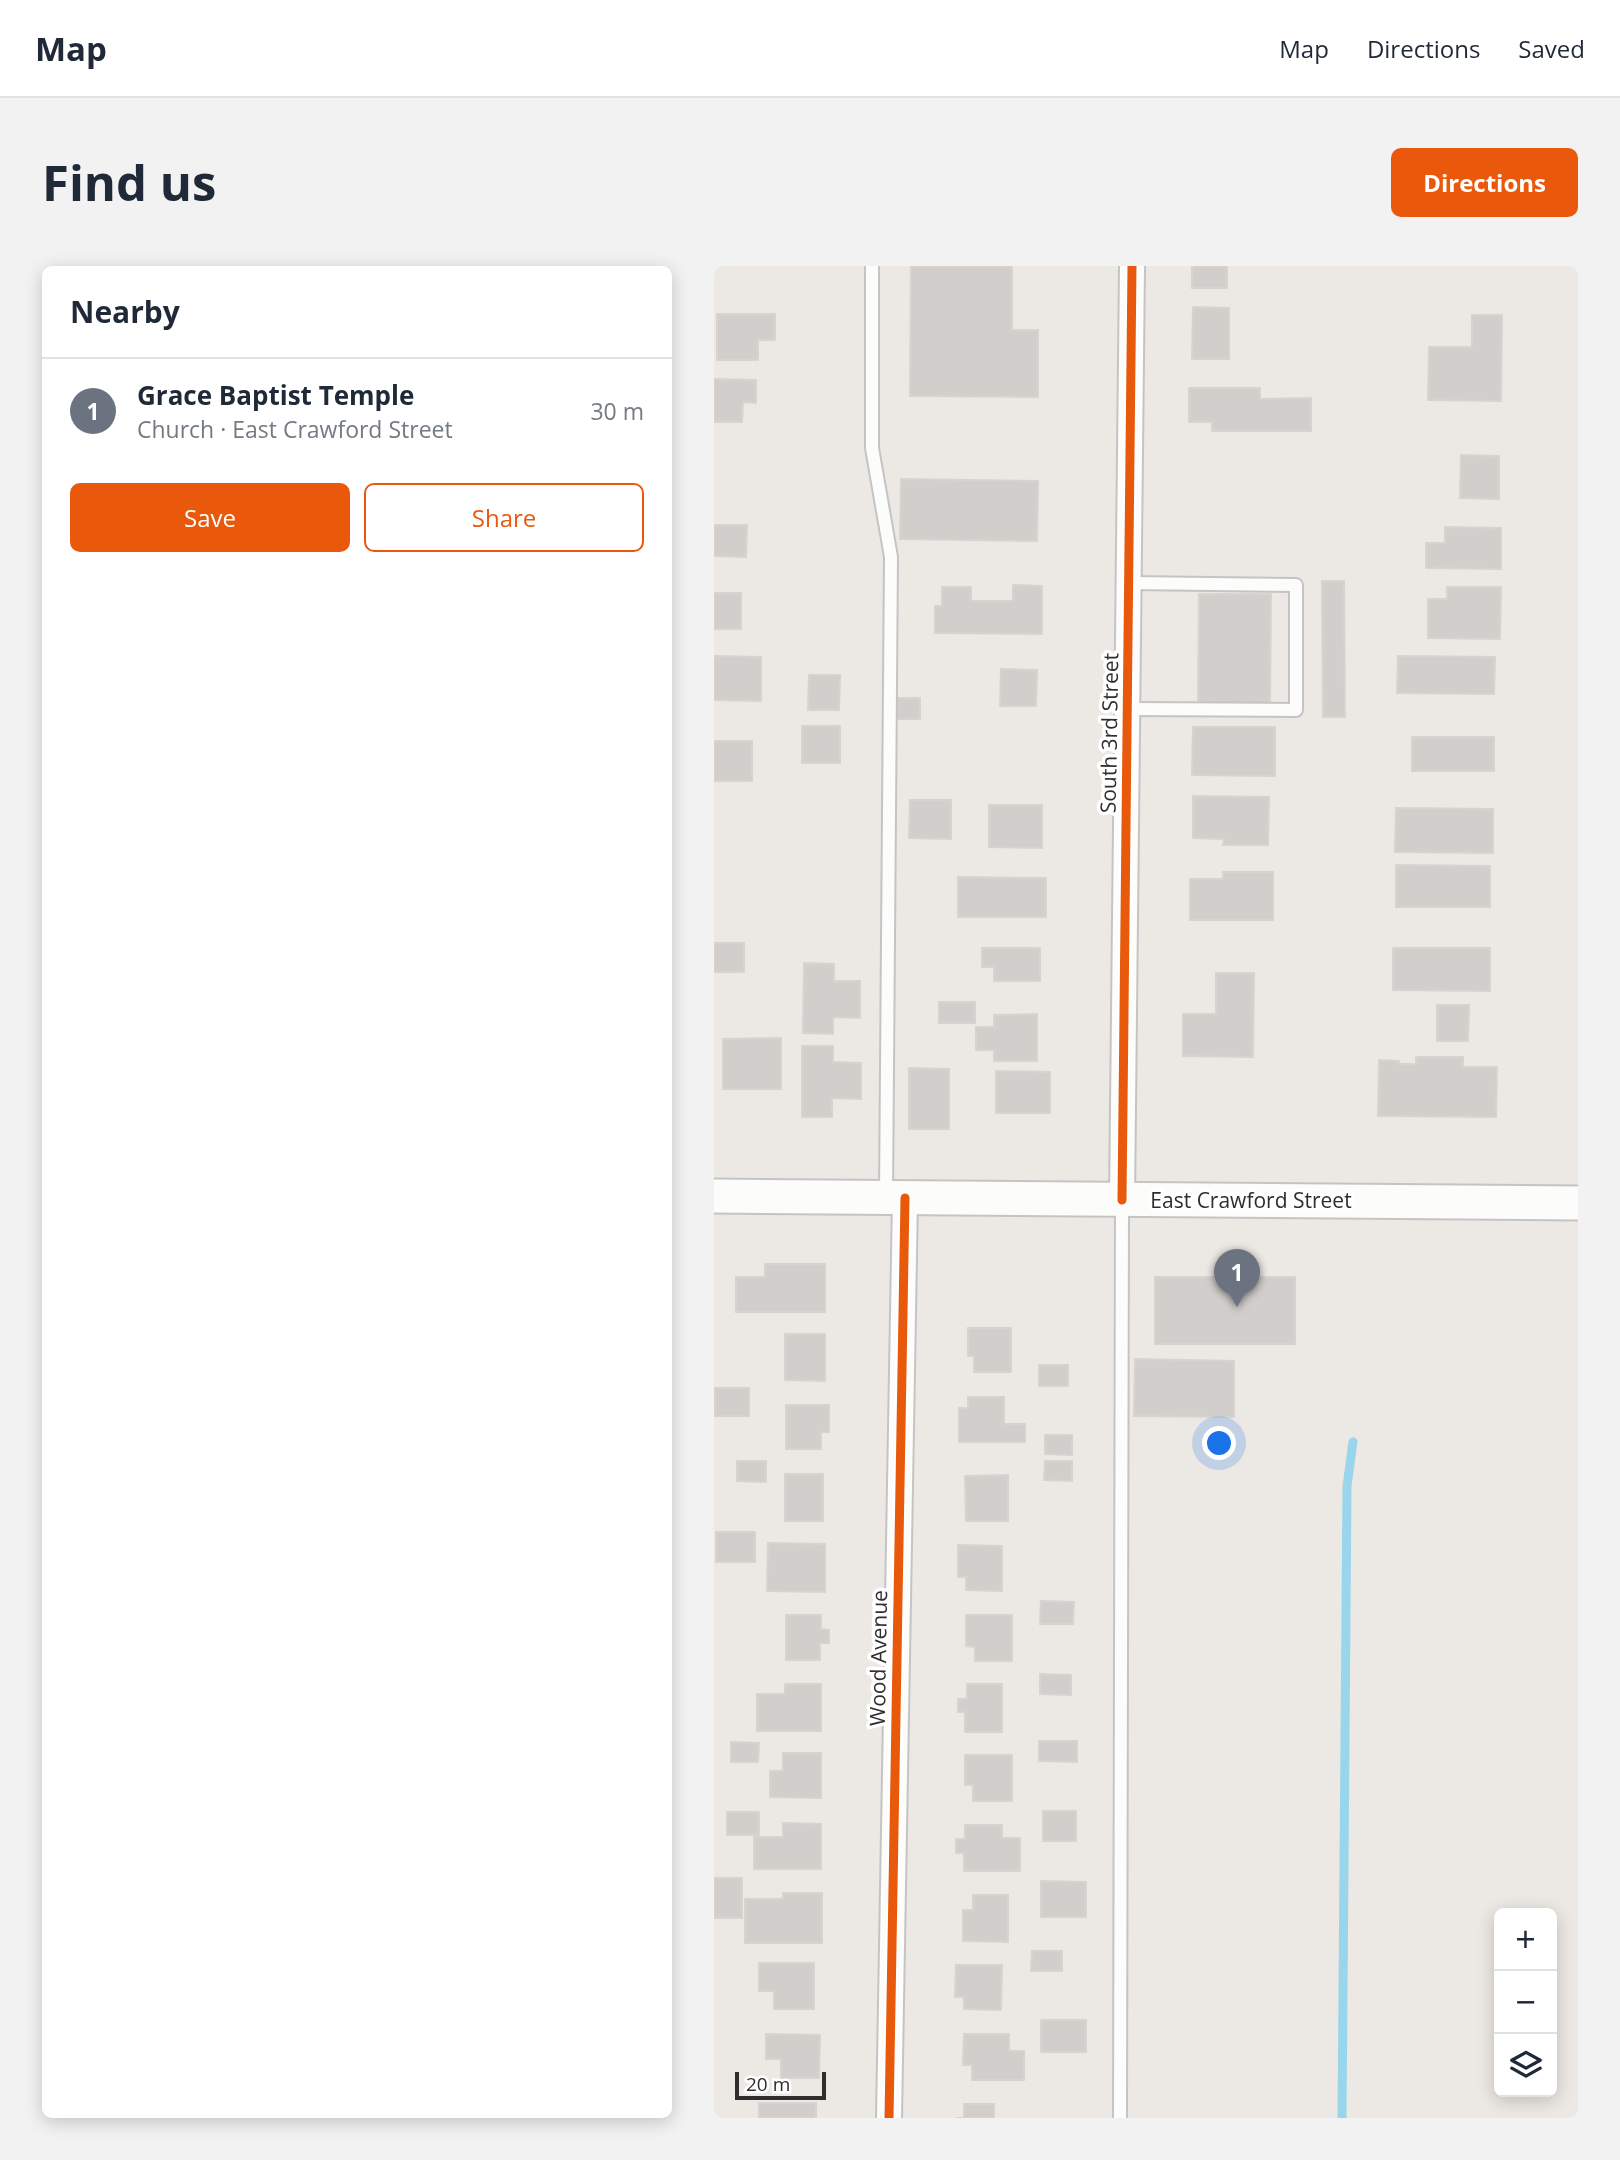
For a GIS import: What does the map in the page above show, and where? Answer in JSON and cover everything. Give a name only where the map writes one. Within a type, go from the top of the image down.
[{"type":"main road","name":"East Crawford Street","points":[[714,1196],[1578,1203]]},
{"type":"street","name":"South 3rd Street","points":[[1122,1200],[1132,266]]},
{"type":"street","name":"Wood Avenue","points":[[889,2118],[895,1198]]},
{"type":"lane","points":[[872,266],[872,448],[891,557],[895,1198]]},
{"type":"lane","points":[[1128,709],[1296,710],[1296,585],[1129,583]]},
{"type":"lane","points":[[1120,2118],[1122,1200]]},
{"type":"building","points":[[911,266],[1012,266],[1012,330],[1038,330],[1038,397],[910,396]]},
{"type":"building","points":[[1192,266],[1227,266],[1227,288],[1192,288]]},
{"type":"building","points":[[1193,307],[1229,308],[1229,359],[1192,359]]},
{"type":"building","points":[[717,314],[775,314],[775,340],[758,340],[758,360],[717,360]]},
{"type":"building","points":[[1472,315],[1502,315],[1501,401],[1428,400],[1429,347],[1472,347]]},
{"type":"building","points":[[714,379],[756,380],[756,403],[743,402],[742,422],[714,422]]},
{"type":"building","points":[[1189,388],[1260,388],[1260,399],[1311,398],[1311,431],[1212,431],[1212,422],[1189,422]]},
{"type":"building","points":[[1461,455],[1499,456],[1499,499],[1460,498]]},
{"type":"building","points":[[901,479],[1038,481],[1037,541],[900,539]]},
{"type":"building","points":[[714,525],[747,525],[746,557],[714,556]]},
{"type":"building","points":[[1445,527],[1501,528],[1501,569],[1426,568],[1426,543],[1445,543]]},
{"type":"building","points":[[1322,581],[1344,581],[1345,717],[1323,717]]},
{"type":"building","points":[[1013,585],[1042,586],[1042,634],[935,633],[935,606],[942,606],[942,587],[971,587],[971,601],[1013,601]]},
{"type":"building","points":[[1447,587],[1501,587],[1500,639],[1428,638],[1428,599],[1447,599]]},
{"type":"building","points":[[714,593],[741,593],[741,629],[714,629]]},
{"type":"building","points":[[1199,594],[1271,594],[1270,703],[1198,703]]},
{"type":"building","points":[[714,656],[761,657],[761,701],[714,700]]},
{"type":"building","points":[[1398,656],[1495,657],[1494,694],[1397,693]]},
{"type":"building","points":[[1001,669],[1037,670],[1036,706],[1000,706]]},
{"type":"building","points":[[809,675],[840,675],[839,710],[808,710]]},
{"type":"building","points":[[892,698],[920,698],[920,719],[892,719]]},
{"type":"building","points":[[802,726],[840,726],[840,763],[802,763]]},
{"type":"building","points":[[1193,727],[1275,727],[1275,776],[1192,775]]},
{"type":"building","points":[[1412,737],[1494,737],[1494,771],[1412,771]]},
{"type":"building","points":[[714,741],[752,741],[752,781],[714,781]]},
{"type":"building","points":[[1193,796],[1269,797],[1268,845],[1223,845],[1224,839],[1193,838]]},
{"type":"building","points":[[910,800],[951,800],[951,839],[909,838]]},
{"type":"building","points":[[989,805],[1042,805],[1042,848],[989,847]]},
{"type":"building","points":[[1396,808],[1493,809],[1493,853],[1395,852]]},
{"type":"building","points":[[1396,865],[1490,866],[1490,907],[1396,907]]},
{"type":"building","points":[[1223,872],[1273,872],[1273,920],[1190,920],[1190,879],[1223,879]]},
{"type":"building","points":[[958,877],[1046,878],[1046,917],[958,917]]},
{"type":"building","points":[[714,943],[744,943],[744,972],[714,972]]},
{"type":"building","points":[[982,948],[1040,948],[1040,981],[994,981],[994,967],[982,967]]},
{"type":"building","points":[[1393,948],[1490,948],[1490,991],[1393,990]]},
{"type":"building","points":[[804,963],[834,964],[834,981],[860,981],[860,1018],[833,1017],[833,1034],[803,1033]]},
{"type":"building","points":[[1216,973],[1254,973],[1253,1057],[1183,1056],[1183,1014],[1216,1014]]},
{"type":"building","points":[[939,1002],[975,1002],[975,1023],[939,1023]]},
{"type":"building","points":[[1437,1005],[1469,1005],[1468,1041],[1437,1041]]},
{"type":"building","points":[[1037,1014],[1037,1061],[994,1061],[994,1050],[976,1050],[976,1027],[994,1027],[994,1015]]},
{"type":"building","points":[[781,1038],[781,1089],[723,1089],[723,1039]]},
{"type":"building","points":[[802,1046],[833,1046],[833,1062],[861,1063],[861,1099],[832,1098],[832,1117],[802,1117]]},
{"type":"building","points":[[1416,1057],[1463,1057],[1463,1067],[1497,1067],[1496,1117],[1378,1116],[1379,1060],[1416,1064]]},
{"type":"building","points":[[909,1068],[949,1069],[949,1129],[909,1129]]},
{"type":"building","points":[[996,1071],[1050,1072],[1050,1113],[996,1113]]},
{"type":"building","points":[[765,1264],[825,1264],[825,1312],[736,1312],[736,1277],[765,1277]]},
{"type":"building","points":[[1155,1277],[1295,1277],[1295,1344],[1155,1344]]},
{"type":"building","points":[[968,1328],[1011,1328],[1011,1372],[974,1372],[974,1356],[968,1356]]},
{"type":"building","points":[[785,1334],[825,1334],[825,1381],[785,1380]]},
{"type":"building","points":[[1135,1359],[1234,1361],[1234,1417],[1134,1416]]},
{"type":"building","points":[[1039,1365],[1068,1365],[1068,1386],[1039,1386]]},
{"type":"building","points":[[715,1388],[749,1388],[749,1416],[715,1416]]},
{"type":"building","points":[[968,1397],[1004,1397],[1004,1424],[1025,1424],[1025,1442],[959,1442],[959,1408],[968,1408]]},
{"type":"building","points":[[786,1405],[829,1405],[829,1432],[821,1432],[821,1449],[786,1449]]},
{"type":"building","points":[[1045,1435],[1072,1435],[1072,1455],[1045,1454]]},
{"type":"building","points":[[737,1461],[766,1461],[766,1482],[737,1481]]},
{"type":"building","points":[[1045,1461],[1072,1461],[1072,1481],[1044,1480]]},
{"type":"building","points":[[785,1474],[823,1474],[823,1521],[785,1521]]},
{"type":"building","points":[[1008,1475],[1008,1521],[966,1521],[965,1476]]},
{"type":"building","points":[[716,1532],[755,1532],[755,1562],[716,1562]]},
{"type":"building","points":[[768,1543],[825,1544],[825,1592],[767,1591]]},
{"type":"building","points":[[958,1545],[1002,1546],[1002,1591],[966,1590],[966,1577],[958,1577]]},
{"type":"building","points":[[1041,1601],[1074,1602],[1073,1624],[1040,1624]]},
{"type":"building","points":[[786,1615],[821,1615],[821,1629],[829,1630],[829,1643],[820,1643],[820,1660],[786,1660]]},
{"type":"building","points":[[966,1615],[1012,1615],[1012,1661],[975,1661],[975,1647],[966,1646]]},
{"type":"building","points":[[1040,1674],[1071,1675],[1071,1695],[1040,1694]]},
{"type":"building","points":[[785,1684],[821,1684],[821,1731],[757,1731],[757,1694],[785,1694]]},
{"type":"building","points":[[967,1684],[1002,1684],[1002,1732],[965,1732],[965,1712],[958,1712],[958,1699],[967,1699]]},
{"type":"building","points":[[1039,1741],[1077,1741],[1077,1762],[1039,1761]]},
{"type":"building","points":[[731,1742],[759,1743],[758,1762],[731,1762]]},
{"type":"building","points":[[783,1753],[821,1753],[821,1798],[770,1797],[770,1771],[783,1771]]},
{"type":"building","points":[[965,1755],[1012,1755],[1012,1801],[973,1801],[973,1785],[965,1785]]},
{"type":"building","points":[[1043,1811],[1076,1811],[1076,1841],[1043,1841]]},
{"type":"building","points":[[727,1812],[759,1812],[759,1835],[727,1835]]},
{"type":"building","points":[[783,1823],[821,1824],[821,1869],[754,1869],[754,1837],[783,1837]]},
{"type":"building","points":[[965,1825],[1002,1825],[1002,1838],[1020,1838],[1020,1871],[964,1871],[964,1853],[956,1853],[956,1839],[965,1839]]},
{"type":"building","points":[[714,1878],[742,1878],[742,1918],[714,1918]]},
{"type":"building","points":[[1041,1881],[1086,1882],[1086,1917],[1041,1917]]},
{"type":"building","points":[[783,1893],[822,1893],[822,1943],[745,1943],[745,1899],[783,1899]]},
{"type":"building","points":[[973,1895],[1008,1895],[1008,1942],[963,1941],[963,1910],[973,1910]]},
{"type":"building","points":[[1032,1951],[1062,1951],[1062,1971],[1031,1971]]},
{"type":"building","points":[[759,1963],[814,1963],[814,2009],[774,2009],[774,1991],[759,1991]]},
{"type":"building","points":[[956,1965],[1002,1965],[1001,2010],[964,2009],[964,1997],[955,1997]]},
{"type":"building","points":[[1041,2020],[1086,2020],[1086,2052],[1041,2052]]},
{"type":"building","points":[[766,2034],[820,2035],[819,2078],[781,2078],[781,2059],[766,2059]]},
{"type":"building","points":[[964,2034],[1009,2034],[1009,2051],[1024,2051],[1024,2080],[972,2080],[972,2065],[963,2065]]},
{"type":"building","points":[[759,2103],[816,2103],[816,2118],[759,2118]]},
{"type":"building","points":[[964,2104],[994,2104],[994,2118],[964,2118]]},
{"type":"waterway","points":[[1342,2118],[1347,1486],[1353,1442]]},
{"type":"cycle path","points":[[1122,1200],[1132,266]]},
{"type":"cycle path","points":[[889,2118],[905,1198]]},
{"type":"place","name":"Grace Baptist Temple","points":[[1237,1307]]}]
